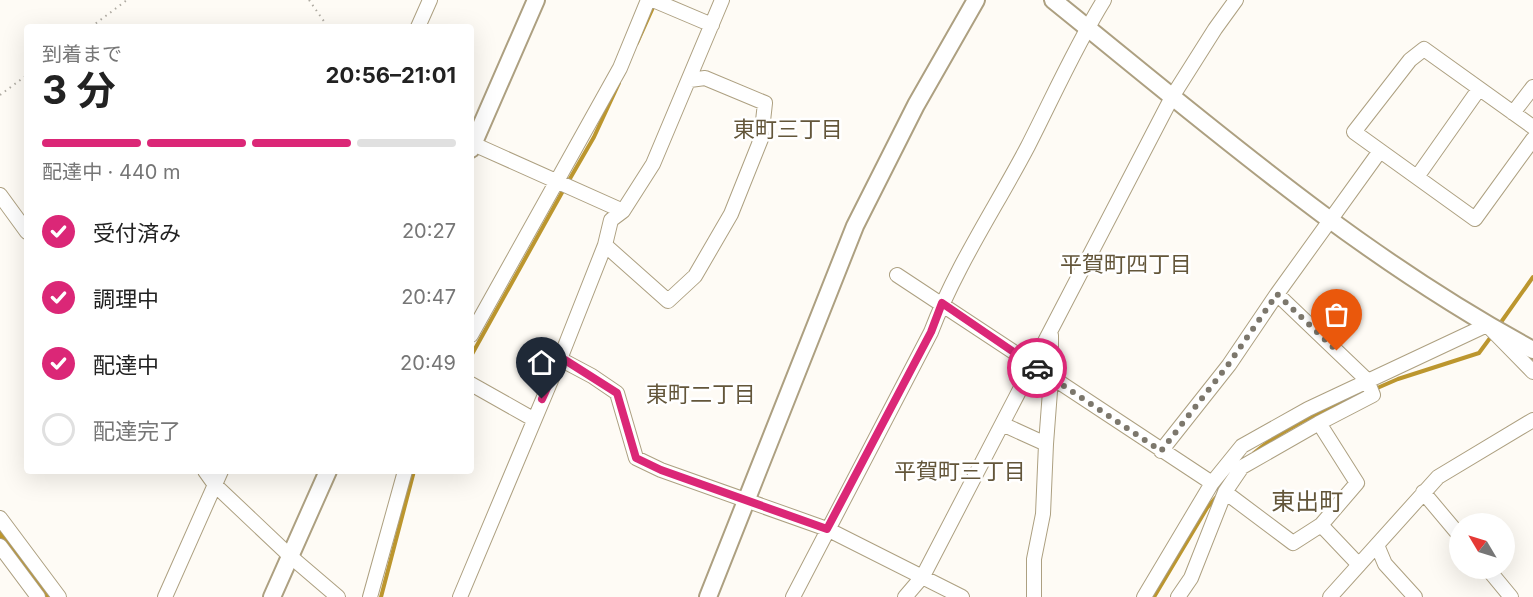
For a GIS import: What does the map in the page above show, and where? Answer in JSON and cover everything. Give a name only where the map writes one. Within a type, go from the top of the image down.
[{"type":"street","points":[[419,24],[430,0]]},
{"type":"street","points":[[474,140],[536,0]]},
{"type":"street","points":[[474,330],[620,68],[648,0]]},
{"type":"street","points":[[653,0],[712,25]]},
{"type":"street","points":[[460,597],[533,418],[560,359],[605,245],[611,220],[623,211],[653,164],[722,0]]},
{"type":"street","points":[[708,597],[855,226],[916,105],[976,0]]},
{"type":"street","points":[[1053,0],[1277,182],[1330,221],[1487,325],[1533,350]]},
{"type":"street","points":[[793,597],[931,332],[942,303],[1104,0]]},
{"type":"street","points":[[905,597],[923,576],[1172,97],[1236,0]]},
{"type":"street","points":[[1533,127],[1424,49],[1410,60],[1354,132],[1475,219],[1533,139]]},
{"type":"street","points":[[605,245],[668,301],[695,276],[731,214],[761,139],[765,103],[705,78],[690,80]]},
{"type":"street","points":[[1514,113],[1533,87]]},
{"type":"street","points":[[1417,177],[1479,89]]},
{"type":"street","points":[[474,146],[623,211]]},
{"type":"street","points":[[1161,451],[1228,365],[1380,151]]},
{"type":"street","points":[[0,195],[24,228]]},
{"type":"street","points":[[897,274],[1212,483]]},
{"type":"street","points":[[1178,597],[1191,578],[1225,492],[1242,467],[1373,395],[1367,380],[1277,294]]},
{"type":"street","points":[[1487,325],[1533,372]]},
{"type":"street","points":[[1143,597],[1212,483],[1242,446],[1308,409],[1487,325]]},
{"type":"street","points":[[1034,597],[1034,559],[1043,514],[1051,378],[1051,333]]},
{"type":"street","points":[[560,359],[617,393],[636,458],[661,470],[827,529],[962,597]]},
{"type":"street","points":[[474,386],[533,418]]},
{"type":"street","points":[[1330,597],[1438,477],[1533,420]]},
{"type":"street","points":[[1225,492],[1293,543],[1321,525],[1357,483],[1319,423]]},
{"type":"street","points":[[1002,424],[1046,444]]},
{"type":"street","points":[[207,474],[215,485],[290,556],[338,597]]},
{"type":"street","points":[[165,597],[220,474]]},
{"type":"street","points":[[272,597],[327,474]]},
{"type":"street","points":[[370,597],[404,474]]},
{"type":"street","points":[[1423,492],[1449,523]]},
{"type":"street","points":[[0,518],[59,597]]},
{"type":"street","points":[[1321,525],[1359,565]]},
{"type":"street","points":[[1377,545],[1385,564],[1414,597]]},
{"type":"street","points":[[0,546],[38,597]]},
{"type":"street","points":[[1496,579],[1512,597]]},
{"type":"path","points":[[95,24],[127,0]]},
{"type":"path","points":[[309,0],[326,24]]},
{"type":"path","points":[[0,95],[24,77]]},
{"type":"waterway","points":[[637,43],[655,3]]},
{"type":"waterway","points":[[568,182],[594,137],[619,83]]},
{"type":"waterway","points":[[474,351],[564,189]]},
{"type":"waterway","points":[[1499,325],[1533,277]]},
{"type":"waterway","points":[[1375,389],[1398,379],[1479,353],[1493,334]]},
{"type":"waterway","points":[[1254,453],[1287,430],[1346,401]]},
{"type":"waterway","points":[[381,597],[413,474]]},
{"type":"waterway","points":[[1154,597],[1207,508],[1218,495]]},
{"type":"waterway","points":[[0,533],[49,597]]},
{"type":"way so far","points":[[1037,368],[1161,451],[1228,365],[1277,294],[1337,351]]},
{"type":"district","name":"東町三丁目","points":[[788,129]]},
{"type":"district","name":"平賀町四丁目","points":[[1126,264]]},
{"type":"district","name":"東町二丁目","points":[[701,394]]},
{"type":"district","name":"平賀町三丁目","points":[[960,471]]},
{"type":"district","name":"東出町","points":[[1307,502]]},
{"type":"route","points":[[542,399],[560,359],[565,360],[617,393],[636,458],[661,470],[827,529],[931,332],[942,303],[1037,368]]}]
